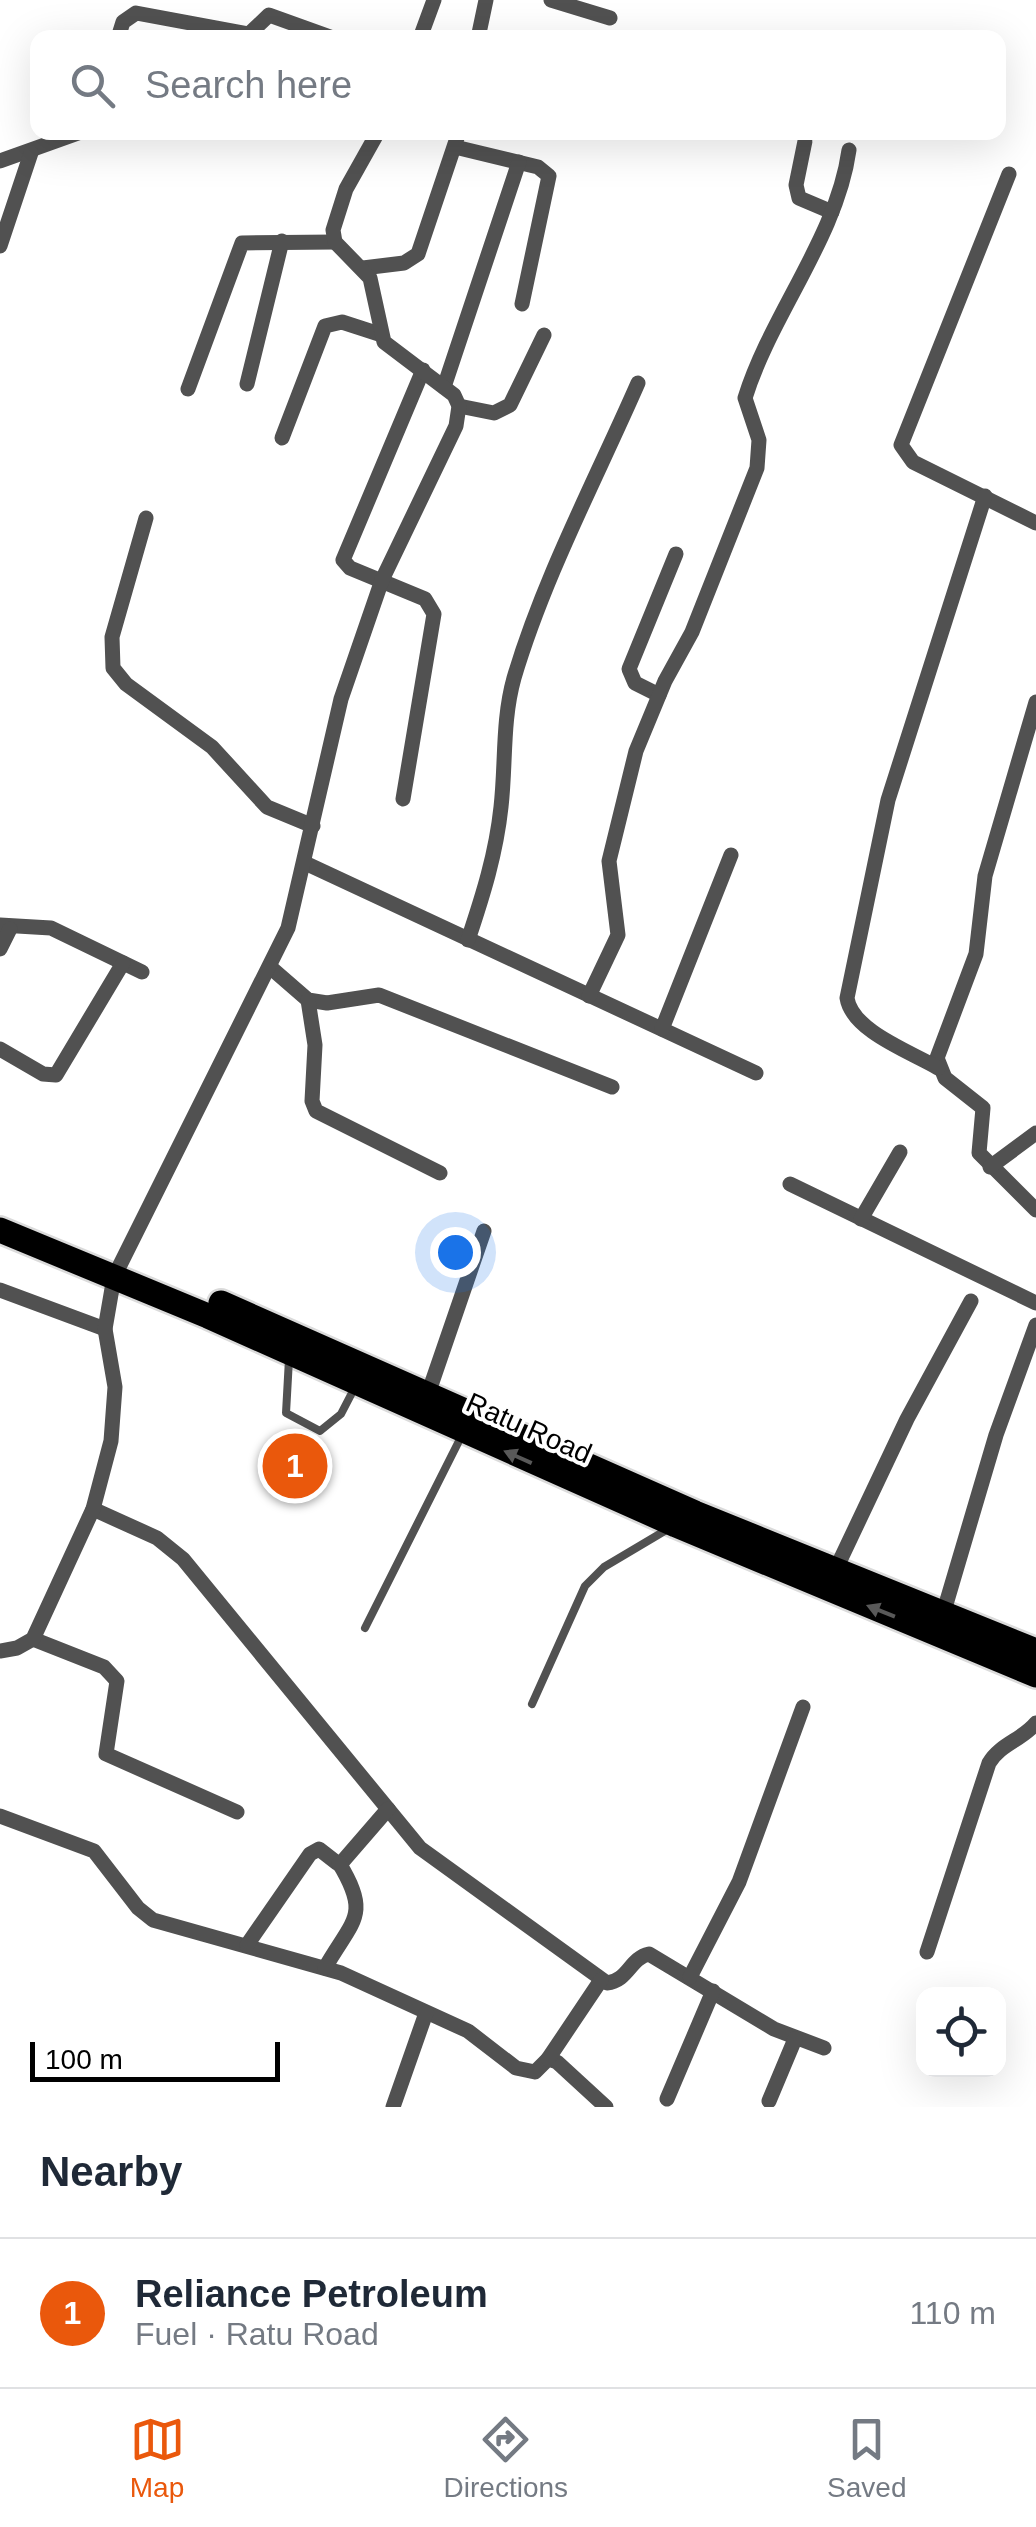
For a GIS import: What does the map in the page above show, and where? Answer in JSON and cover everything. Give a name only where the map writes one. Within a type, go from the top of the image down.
[{"type":"main road","name":"Ratu Road","points":[[0,1211],[119,1269],[362,1375],[464,1432],[676,1525],[940,1624],[1036,1651]]},
{"type":"main road","name":"Ratu Road","points":[[0,1230],[119,1269]]},
{"type":"main road","name":"Ratu Road","points":[[362,1375],[428,1394],[835,1570],[1036,1675]]},
{"type":"street","points":[[423,30],[434,0]]},
{"type":"street","points":[[480,30],[486,0]]},
{"type":"street","points":[[551,0],[610,18]]},
{"type":"street","points":[[122,30],[132,7],[199,30]]},
{"type":"street","points":[[254,30],[272,7],[317,30]]},
{"type":"street","points":[[0,162],[62,140]]},
{"type":"street","points":[[374,140],[346,189],[333,230],[335,242],[363,268],[379,306],[379,334]]},
{"type":"street","points":[[363,268],[411,262],[418,254],[457,140],[544,171],[550,184],[522,304]]},
{"type":"street","points":[[806,140],[796,185],[799,198],[832,212]]},
{"type":"street","points":[[589,996],[618,935],[609,862],[636,752],[659,695],[692,632],[757,468],[759,440],[745,405],[748,389],[844,184],[848,150]]},
{"type":"street","points":[[0,246],[31,153]]},
{"type":"street","points":[[444,387],[519,162]]},
{"type":"street","points":[[1008,174],[902,446],[913,462],[1036,523]]},
{"type":"street","points":[[188,389],[236,250],[250,240],[335,242]]},
{"type":"street","points":[[247,384],[282,240]]},
{"type":"street","points":[[282,438],[325,326],[342,322],[379,334],[392,350],[444,387],[459,406],[494,413],[510,405],[544,335]]},
{"type":"street","points":[[403,799],[434,614],[425,599],[345,564],[345,549],[422,370]]},
{"type":"street","points":[[468,940],[493,864],[502,803],[504,734],[514,680],[638,383]]},
{"type":"street","points":[[0,1651],[18,1648],[33,1639],[93,1509],[114,1418],[114,1369],[104,1330],[119,1269],[288,928],[341,699],[382,580],[456,426],[459,406]]},
{"type":"street","points":[[985,496],[888,800],[846,998],[848,1011],[860,1022],[938,1068],[983,1108],[979,1153],[1036,1210]]},
{"type":"street","points":[[146,518],[112,636],[113,668],[126,684],[212,747],[267,807],[314,826]]},
{"type":"street","points":[[659,695],[635,683],[629,669],[676,554]]},
{"type":"street","points":[[938,1068],[938,1048],[976,954],[984,876],[1036,702]]},
{"type":"street","points":[[662,1029],[731,855]]},
{"type":"street","points":[[305,863],[756,1073]]},
{"type":"street","points":[[0,949],[5,927],[51,928],[142,972]]},
{"type":"street","points":[[0,1049],[43,1074],[56,1075],[123,963]]},
{"type":"street","points":[[270,967],[308,1000],[327,1003],[378,994],[612,1087]]},
{"type":"street","points":[[308,1000],[315,1045],[312,1101],[316,1112],[440,1173]]},
{"type":"street","points":[[990,1168],[1036,1132]]},
{"type":"street","points":[[861,1218],[900,1152]]},
{"type":"street","points":[[790,1184],[1036,1303]]},
{"type":"street","points":[[428,1394],[484,1231]]},
{"type":"street","points":[[0,1290],[104,1330]]},
{"type":"street","points":[[835,1570],[906,1420],[971,1302]]},
{"type":"street","points":[[940,1624],[996,1435],[1036,1324]]},
{"type":"street","points":[[93,1509],[157,1538],[183,1560],[420,1848],[452,1874],[601,1980],[612,1984],[621,1980],[638,1957],[650,1954],[795,2039],[824,2048]]},
{"type":"street","points":[[33,1639],[104,1668],[117,1681],[106,1754],[237,1812]]},
{"type":"street","points":[[690,1977],[746,1866],[803,1707]]},
{"type":"street","points":[[927,1952],[989,1763],[995,1753],[1023,1737],[1036,1723]]},
{"type":"street","points":[[340,1863],[388,1809]]},
{"type":"street","points":[[0,1816],[94,1851],[138,1908],[154,1920],[325,1968],[477,2036],[524,2071],[536,2072],[548,2059],[601,1980]]},
{"type":"street","points":[[248,1946],[310,1854],[319,1848],[340,1863],[359,1899],[325,1968]]},
{"type":"street","points":[[667,2100],[713,1992]]},
{"type":"street","points":[[392,2107],[426,2013]]},
{"type":"street","points":[[769,2100],[795,2039]]},
{"type":"street","points":[[548,2059],[569,2071],[606,2107]]},
{"type":"lane","points":[[293,1344],[284,1388],[286,1413],[305,1426],[320,1431],[341,1414],[362,1375]]},
{"type":"lane","points":[[365,1628],[464,1432]]},
{"type":"lane","points":[[532,1704],[585,1586],[604,1567],[676,1525]]},
{"type":"place","name":"Reliance Petroleum","points":[[295,1466]]}]
